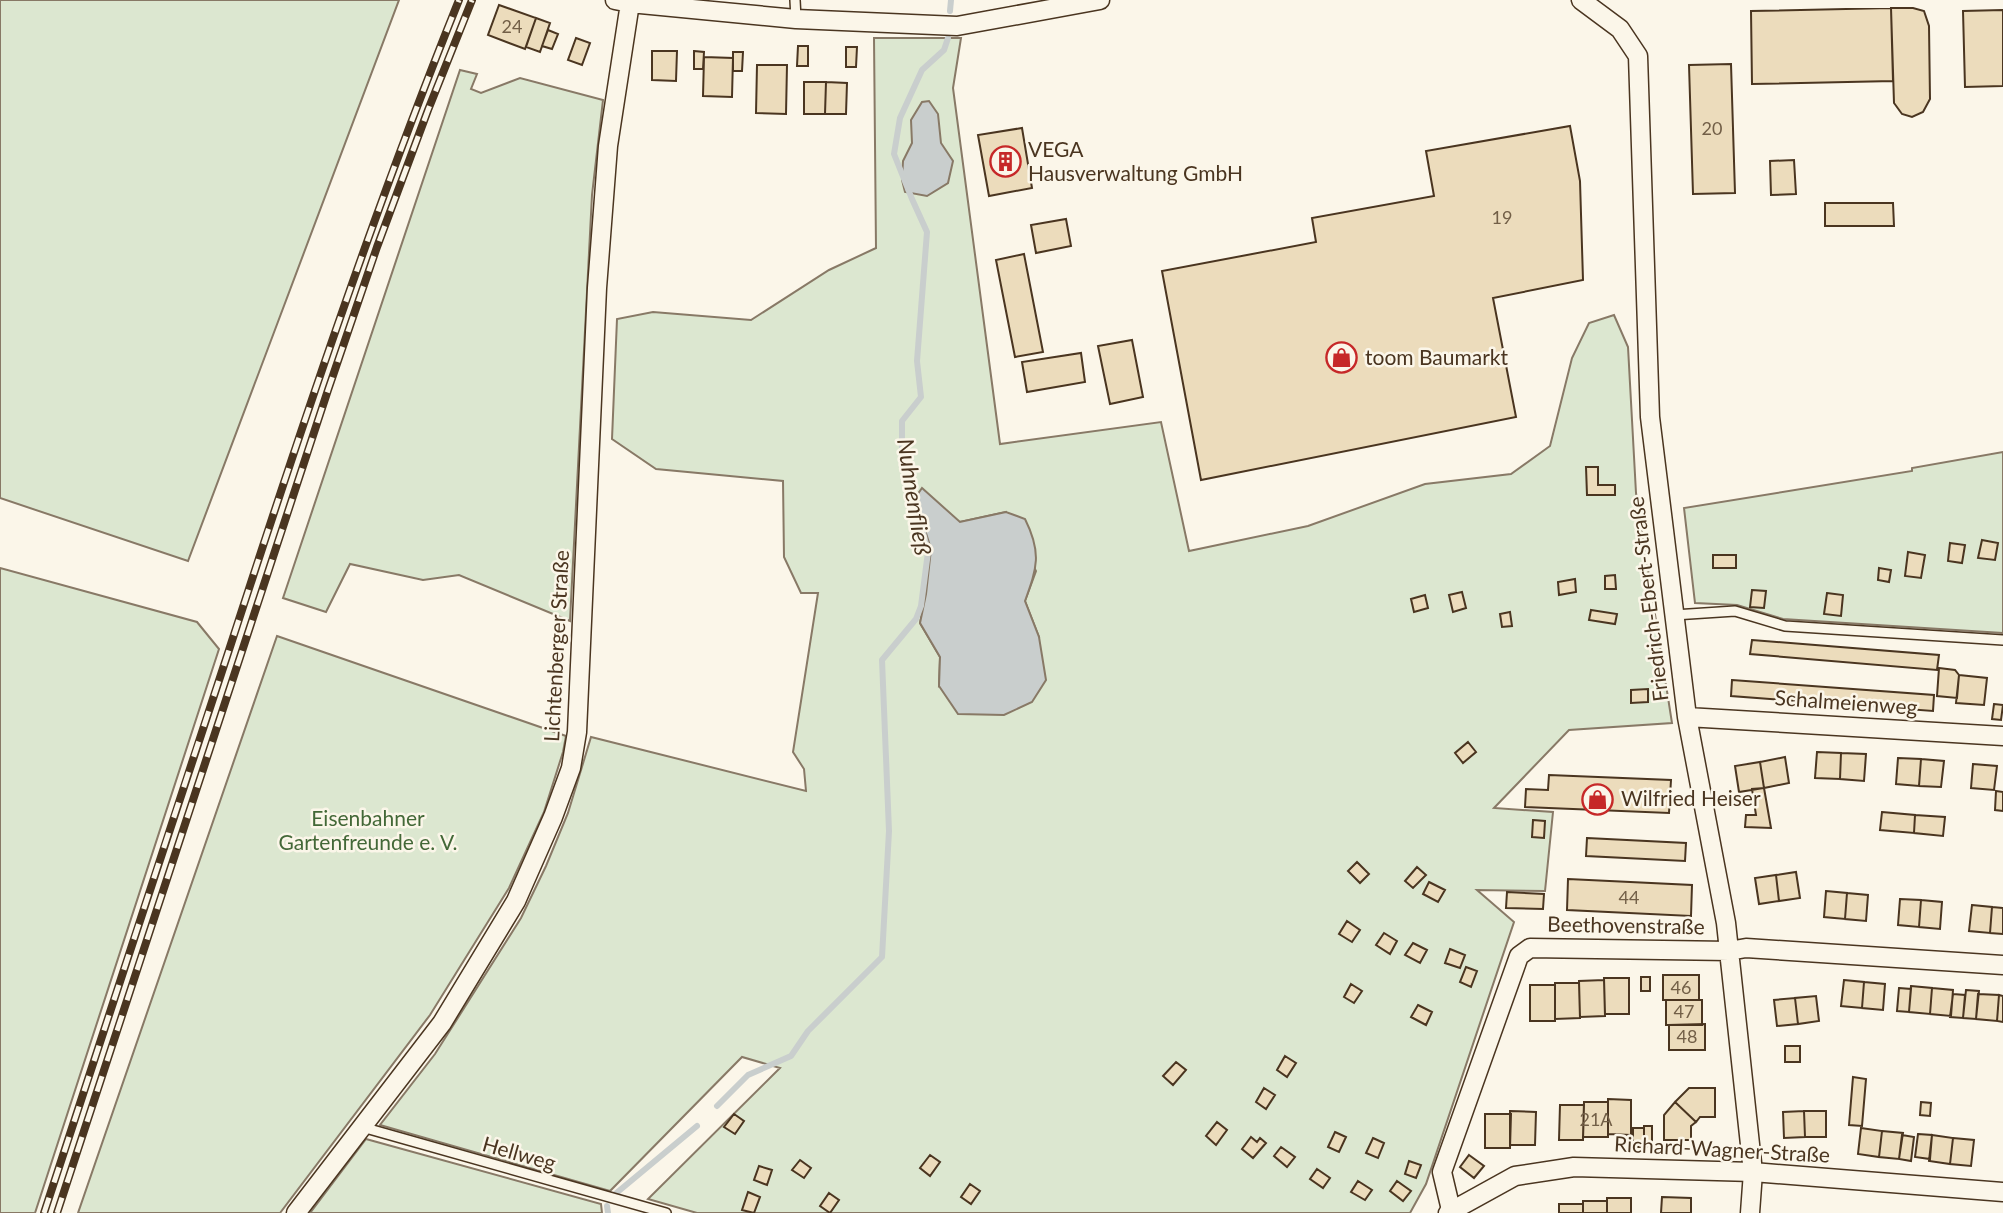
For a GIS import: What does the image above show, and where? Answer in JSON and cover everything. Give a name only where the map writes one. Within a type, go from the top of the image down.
[{"type":"street","points":[[623,2],[796,19],[957,26],[1100,0]]},
{"type":"street","name":"Friedrich-Ebert-Straße","points":[[1581,0],[1620,29],[1638,56],[1650,417],[1687,717],[1726,923],[1753,1172],[1750,1213]]},
{"type":"street","name":"Lichtenberger Straße","points":[[296,1213],[442,1023],[516,901],[571,768],[577,732],[598,275],[623,2]]},
{"type":"street","name":"Schalmeienweg","points":[[1687,717],[2003,736]]},
{"type":"street","name":"Beethovenstraße","points":[[1449,1212],[1442,1172],[1519,956],[1530,948],[1728,951],[1746,948],[2003,965]]},
{"type":"street","name":"Richard-Wagner-Straße","points":[[1449,1212],[1515,1176],[1574,1167],[1753,1172],[2003,1192]]},
{"type":"lane","points":[[795,0],[796,19]]},
{"type":"lane","points":[[1674,615],[1735,611],[1784,626],[2003,640]]},
{"type":"lane","name":"Hellweg","points":[[362,1127],[632,1209],[666,1213]]},
{"type":"green space","points":[[0,0],[399,0],[188,561],[0,498]]},
{"type":"green space","points":[[874,38],[961,38],[953,88],[1000,444],[1161,422],[1189,551],[1308,526],[1425,484],[1511,474],[1550,446],[1572,358],[1589,323],[1614,315],[1628,347],[1636,493],[1672,723],[1569,730],[1494,808],[1553,812],[1545,891],[1477,890],[1514,922],[1426,1184],[1410,1213],[697,1213],[648,1199],[780,1068],[742,1057],[610,1191],[380,1125],[435,1054],[521,918],[568,813],[591,737],[806,791],[804,769],[793,752],[818,593],[801,593],[784,557],[783,481],[656,469],[612,439],[617,319],[653,312],[751,320],[829,270],[876,248]],"holes":[[[1006,512],[1036,571],[1025,601],[1039,637],[939,686],[940,657],[920,623],[931,549],[960,522]]]},
{"type":"green space","points":[[460,70],[477,74],[471,89],[481,93],[520,78],[603,100],[592,195],[570,621],[459,575],[423,580],[350,564],[326,612],[283,598]]},
{"type":"green space","points":[[2003,452],[2003,633],[1783,619],[1737,605],[1695,603],[1684,508],[1912,471],[1912,468]]},
{"type":"green space","points":[[0,568],[197,622],[219,649],[35,1213],[0,1213]]},
{"type":"green space","name":"Eisenbahner Gartenfreunde e. V.","points":[[277,636],[566,736],[544,812],[509,888],[430,1015],[280,1213],[78,1213]]},
{"type":"green space","points":[[366,1139],[601,1204],[602,1213],[310,1213]]},
{"type":"shaded area","points":[[929,101],[938,114],[941,143],[953,161],[948,183],[927,196],[905,192],[902,180],[903,161],[912,143],[911,120],[922,102]]},
{"type":"shaded area","points":[[922,488],[960,522],[1006,512],[1025,519],[1034,542],[1035,570],[1025,601],[1039,637],[1046,680],[1032,702],[1004,715],[958,714],[939,686],[940,657],[920,623],[931,549],[915,498]]},
{"type":"building","points":[[499,5],[536,18],[525,49],[488,35]]},
{"type":"building","points":[[1891,8],[1924,11],[1929,26],[1930,99],[1923,112],[1912,117],[1902,114],[1894,103]]},
{"type":"building","points":[[1891,8],[1893,81],[1752,84],[1751,11]]},
{"type":"building","points":[[2003,10],[2003,86],[1965,87],[1963,11]]},
{"type":"building","points":[[536,18],[550,23],[540,52],[526,47]]},
{"type":"building","points":[[548,30],[558,34],[552,49],[542,46]]},
{"type":"building","points":[[576,38],[590,43],[582,65],[568,60]]},
{"type":"building","points":[[798,46],[808,46],[808,66],[797,66]]},
{"type":"building","points":[[846,47],[857,47],[856,67],[846,67]]},
{"type":"building","points":[[652,51],[677,51],[676,81],[652,80]]},
{"type":"building","points":[[694,51],[704,52],[703,69],[694,69]]},
{"type":"building","points":[[733,52],[743,52],[742,71],[733,71]]},
{"type":"building","points":[[704,57],[733,58],[732,97],[703,96]]},
{"type":"building","points":[[1731,64],[1735,193],[1693,194],[1689,65]]},
{"type":"building","points":[[757,65],[787,65],[786,114],[756,113]]},
{"type":"building","points":[[804,82],[826,82],[825,114],[804,114]]},
{"type":"building","points":[[826,82],[847,83],[846,114],[825,114]]},
{"type":"building","name":"toom Baumarkt","points":[[1570,126],[1580,181],[1583,280],[1493,298],[1516,417],[1201,480],[1162,271],[1316,242],[1312,218],[1434,196],[1426,151]]},
{"type":"building","name":"VEGA Hausverwaltung GmbH","points":[[1022,128],[1032,188],[989,196],[978,135]]},
{"type":"building","points":[[1794,160],[1796,194],[1771,195],[1770,161]]},
{"type":"building","points":[[1825,203],[1893,203],[1894,226],[1825,226]]},
{"type":"building","points":[[1066,219],[1071,246],[1036,253],[1031,225]]},
{"type":"building","points":[[1024,254],[1043,352],[1015,357],[996,260]]},
{"type":"building","points":[[1132,340],[1143,397],[1110,404],[1098,346]]},
{"type":"building","points":[[1081,353],[1085,382],[1027,392],[1022,362]]},
{"type":"building","points":[[1586,467],[1598,467],[1598,485],[1615,485],[1615,495],[1587,495]]},
{"type":"building","points":[[1982,540],[1998,543],[1995,560],[1978,558]]},
{"type":"building","points":[[1950,543],[1965,545],[1962,563],[1948,561]]},
{"type":"building","points":[[1908,552],[1925,555],[1921,578],[1905,576]]},
{"type":"building","points":[[1713,555],[1736,555],[1736,568],[1713,568]]},
{"type":"building","points":[[1879,568],[1891,570],[1889,582],[1878,580]]},
{"type":"building","points":[[1615,575],[1616,589],[1605,589],[1605,576]]},
{"type":"building","points":[[1575,579],[1576,592],[1559,595],[1558,582]]},
{"type":"building","points":[[1752,590],[1766,591],[1764,608],[1750,607]]},
{"type":"building","points":[[1462,592],[1466,608],[1453,612],[1449,595]]},
{"type":"building","points":[[1827,593],[1843,595],[1841,616],[1824,614]]},
{"type":"building","points":[[1425,595],[1428,608],[1414,612],[1411,599]]},
{"type":"building","points":[[1591,610],[1617,614],[1615,624],[1589,620]]},
{"type":"building","points":[[1510,612],[1512,626],[1502,627],[1500,614]]},
{"type":"building","points":[[1752,640],[1939,655],[1937,670],[1750,654]]},
{"type":"building","points":[[1939,668],[1955,670],[1959,675],[1957,698],[1937,696]]},
{"type":"building","points":[[1959,675],[1987,678],[1984,705],[1956,703]]},
{"type":"building","points":[[1732,680],[1934,695],[1933,711],[1731,696]]},
{"type":"building","points":[[1648,689],[1648,702],[1631,703],[1631,690]]},
{"type":"building","points":[[1994,704],[2003,705],[2001,720],[1992,719]]},
{"type":"building","points":[[1468,742],[1476,752],[1463,763],[1455,753]]},
{"type":"building","points":[[1817,752],[1841,753],[1840,779],[1815,778]]},
{"type":"building","points":[[1841,753],[1866,754],[1864,781],[1840,779]]},
{"type":"building","points":[[1785,757],[1789,783],[1764,788],[1760,762]]},
{"type":"building","points":[[1898,758],[1921,759],[1919,786],[1896,784]]},
{"type":"building","points":[[1921,759],[1944,761],[1941,787],[1919,786]]},
{"type":"building","points":[[1760,762],[1764,788],[1739,792],[1735,766]]},
{"type":"building","points":[[1973,764],[1997,766],[1994,790],[1971,788]]},
{"type":"building","name":"Wilfried Heiser","points":[[1549,775],[1671,780],[1669,813],[1525,807],[1526,789],[1548,790]]},
{"type":"building","points":[[1764,788],[1771,828],[1745,827],[1746,815],[1756,815],[1752,789]]},
{"type":"building","points":[[1996,791],[2003,792],[2003,811],[1995,810]]},
{"type":"building","points":[[1882,812],[1915,815],[1914,833],[1880,830]]},
{"type":"building","points":[[1915,815],[1945,817],[1943,836],[1914,833]]},
{"type":"building","points":[[1533,820],[1545,821],[1544,838],[1532,837]]},
{"type":"building","points":[[1587,838],[1686,843],[1685,861],[1586,856]]},
{"type":"building","points":[[1357,862],[1369,874],[1360,883],[1348,871]]},
{"type":"building","points":[[1417,867],[1426,875],[1413,888],[1405,881]]},
{"type":"building","points":[[1796,872],[1800,898],[1779,901],[1776,875]]},
{"type":"building","points":[[1776,875],[1779,901],[1759,904],[1755,878]]},
{"type":"building","points":[[1568,879],[1692,885],[1691,916],[1567,910]]},
{"type":"building","points":[[1429,882],[1445,890],[1438,902],[1423,894]]},
{"type":"building","points":[[1826,891],[1847,893],[1845,919],[1824,917]]},
{"type":"building","points":[[1507,892],[1544,894],[1543,909],[1506,908]]},
{"type":"building","points":[[1847,893],[1868,895],[1866,921],[1845,919]]},
{"type":"building","points":[[1900,899],[1921,900],[1919,927],[1898,925]]},
{"type":"building","points":[[1921,900],[1942,902],[1940,929],[1919,927]]},
{"type":"building","points":[[1972,905],[1992,907],[1990,933],[1969,931]]},
{"type":"building","points":[[1992,907],[2003,908],[2003,934],[1990,933]]},
{"type":"building","points":[[1347,921],[1360,930],[1352,942],[1339,934]]},
{"type":"building","points":[[1384,933],[1397,941],[1390,954],[1376,945]]},
{"type":"building","points":[[1413,943],[1427,950],[1420,963],[1405,955]]},
{"type":"building","points":[[1450,949],[1465,955],[1460,968],[1445,963]]},
{"type":"building","points":[[1466,967],[1477,971],[1471,987],[1460,982]]},
{"type":"building","points":[[1663,975],[1699,975],[1699,1000],[1663,1000]]},
{"type":"building","points":[[1641,977],[1650,977],[1650,991],[1641,991]]},
{"type":"building","points":[[1604,978],[1629,978],[1629,1014],[1605,1014]]},
{"type":"building","points":[[1604,980],[1605,1016],[1580,1017],[1579,981]]},
{"type":"building","points":[[1844,980],[1864,982],[1862,1008],[1841,1006]]},
{"type":"building","points":[[1864,982],[1885,984],[1883,1010],[1862,1008]]},
{"type":"building","points":[[1555,983],[1579,983],[1580,1018],[1555,1019]]},
{"type":"building","points":[[1351,984],[1362,991],[1354,1003],[1344,997]]},
{"type":"building","points":[[1530,985],[1555,985],[1555,1021],[1530,1021]]},
{"type":"building","points":[[1911,986],[1932,988],[1930,1014],[1909,1012]]},
{"type":"building","points":[[1899,988],[1911,989],[1909,1012],[1897,1011]]},
{"type":"building","points":[[1932,988],[1953,990],[1951,1016],[1930,1014]]},
{"type":"building","points":[[1966,990],[1979,991],[1976,1019],[1963,1018]]},
{"type":"building","points":[[1953,994],[1965,995],[1963,1018],[1950,1017]]},
{"type":"building","points":[[1978,994],[1999,995],[1997,1021],[1976,1019]]},
{"type":"building","points":[[1999,995],[2003,996],[2003,1022],[1997,1021]]},
{"type":"building","points":[[1816,996],[1819,1021],[1798,1024],[1795,998]]},
{"type":"building","points":[[1795,998],[1798,1024],[1777,1026],[1774,1000]]},
{"type":"building","points":[[1666,1000],[1702,1000],[1702,1025],[1666,1025]]},
{"type":"building","points":[[1418,1005],[1432,1012],[1426,1025],[1411,1017]]},
{"type":"building","points":[[1705,1024],[1705,1050],[1669,1050],[1669,1025]]},
{"type":"building","points":[[1785,1046],[1800,1046],[1800,1062],[1785,1062]]},
{"type":"building","points":[[1285,1056],[1296,1063],[1287,1077],[1277,1070]]},
{"type":"building","points":[[1176,1062],[1186,1070],[1173,1085],[1163,1076]]},
{"type":"building","points":[[1853,1077],[1866,1079],[1862,1126],[1849,1125]]},
{"type":"building","points":[[1264,1088],[1275,1095],[1266,1109],[1256,1102]]},
{"type":"building","points":[[1689,1088],[1715,1088],[1715,1117],[1700,1117],[1696,1122],[1675,1102]]},
{"type":"building","points":[[1608,1099],[1631,1100],[1631,1135],[1608,1134]]},
{"type":"building","points":[[1584,1102],[1608,1102],[1608,1137],[1583,1137]]},
{"type":"building","points":[[1675,1102],[1696,1122],[1691,1126],[1691,1140],[1664,1140],[1664,1115]]},
{"type":"building","points":[[1921,1102],[1931,1103],[1930,1116],[1920,1115]]},
{"type":"building","points":[[1560,1105],[1584,1105],[1583,1140],[1559,1140]]},
{"type":"building","points":[[1510,1111],[1536,1112],[1535,1145],[1510,1145]]},
{"type":"building","points":[[1804,1111],[1805,1137],[1784,1138],[1783,1112]]},
{"type":"building","points":[[1804,1111],[1826,1111],[1826,1137],[1805,1137]]},
{"type":"building","points":[[734,1114],[744,1121],[735,1134],[724,1127]]},
{"type":"building","points":[[1485,1114],[1511,1114],[1510,1148],[1485,1148]]},
{"type":"building","points":[[1217,1122],[1227,1130],[1216,1145],[1206,1136]]},
{"type":"building","points":[[1644,1126],[1652,1126],[1652,1147],[1644,1147]]},
{"type":"building","points":[[1633,1128],[1644,1128],[1644,1147],[1633,1147]]},
{"type":"building","points":[[1861,1128],[1882,1131],[1879,1157],[1858,1154]]},
{"type":"building","points":[[1882,1131],[1903,1133],[1899,1159],[1879,1157]]},
{"type":"building","points":[[1335,1132],[1346,1137],[1339,1152],[1328,1147]]},
{"type":"building","points":[[1918,1134],[1932,1135],[1930,1159],[1915,1157]]},
{"type":"building","points":[[1902,1135],[1914,1137],[1911,1161],[1899,1159]]},
{"type":"building","points":[[1932,1135],[1953,1138],[1950,1164],[1929,1161]]},
{"type":"building","points":[[1251,1137],[1257,1142],[1260,1138],[1266,1143],[1253,1158],[1242,1149]]},
{"type":"building","points":[[1373,1138],[1384,1143],[1378,1158],[1366,1153]]},
{"type":"building","points":[[1953,1138],[1974,1140],[1971,1166],[1950,1164]]},
{"type":"building","points":[[1281,1147],[1295,1157],[1287,1167],[1274,1156]]},
{"type":"building","points":[[930,1155],[940,1162],[930,1176],[920,1168]]},
{"type":"building","points":[[1469,1155],[1484,1166],[1474,1178],[1460,1167]]},
{"type":"building","points":[[800,1160],[811,1168],[804,1178],[792,1170]]},
{"type":"building","points":[[1409,1161],[1421,1165],[1416,1178],[1405,1174]]},
{"type":"building","points":[[759,1166],[772,1170],[767,1185],[754,1180]]},
{"type":"building","points":[[1317,1169],[1330,1178],[1323,1188],[1310,1179]]},
{"type":"building","points":[[1358,1181],[1372,1190],[1365,1200],[1351,1192]]},
{"type":"building","points":[[1397,1181],[1411,1191],[1403,1201],[1390,1191]]},
{"type":"building","points":[[970,1184],[980,1191],[971,1204],[961,1197]]},
{"type":"building","points":[[748,1192],[760,1197],[754,1213],[742,1210]]},
{"type":"building","points":[[829,1193],[839,1200],[830,1213],[820,1206]]},
{"type":"building","points":[[1662,1197],[1691,1198],[1691,1213],[1661,1213]]},
{"type":"building","points":[[1607,1198],[1631,1198],[1631,1213],[1607,1213]]},
{"type":"building","points":[[1583,1201],[1607,1201],[1607,1213],[1583,1213]]},
{"type":"building","points":[[1559,1204],[1583,1204],[1583,1213],[1559,1213]]},
{"type":"waterway","name":"Nuhnenfließ","points":[[950,11],[951,0]]},
{"type":"waterway","name":"Nuhnenfließ","points":[[717,1106],[748,1075],[791,1056],[808,1031],[882,957],[889,831],[882,660],[916,619],[921,606],[928,552],[902,450],[902,421],[921,397],[917,361],[927,232],[894,154],[900,118],[922,70],[944,50],[948,38]]},
{"type":"waterway","name":"Nuhnenfließ","points":[[614,1195],[697,1126]]},
{"type":"waterway","name":"Nuhnenfließ","points":[[607,1206],[608,1213]]},
{"type":"railway","points":[[44,1213],[310,404],[367,242],[459,0]]},
{"type":"railway","points":[[57,1213],[328,390],[377,247],[472,0]]},
{"type":"place","name":"VEGA Hausverwaltung GmbH","points":[[1005,162]]},
{"type":"place","name":"toom Baumarkt","points":[[1342,358]]},
{"type":"place","name":"Wilfried Heiser","points":[[1598,799]]}]
